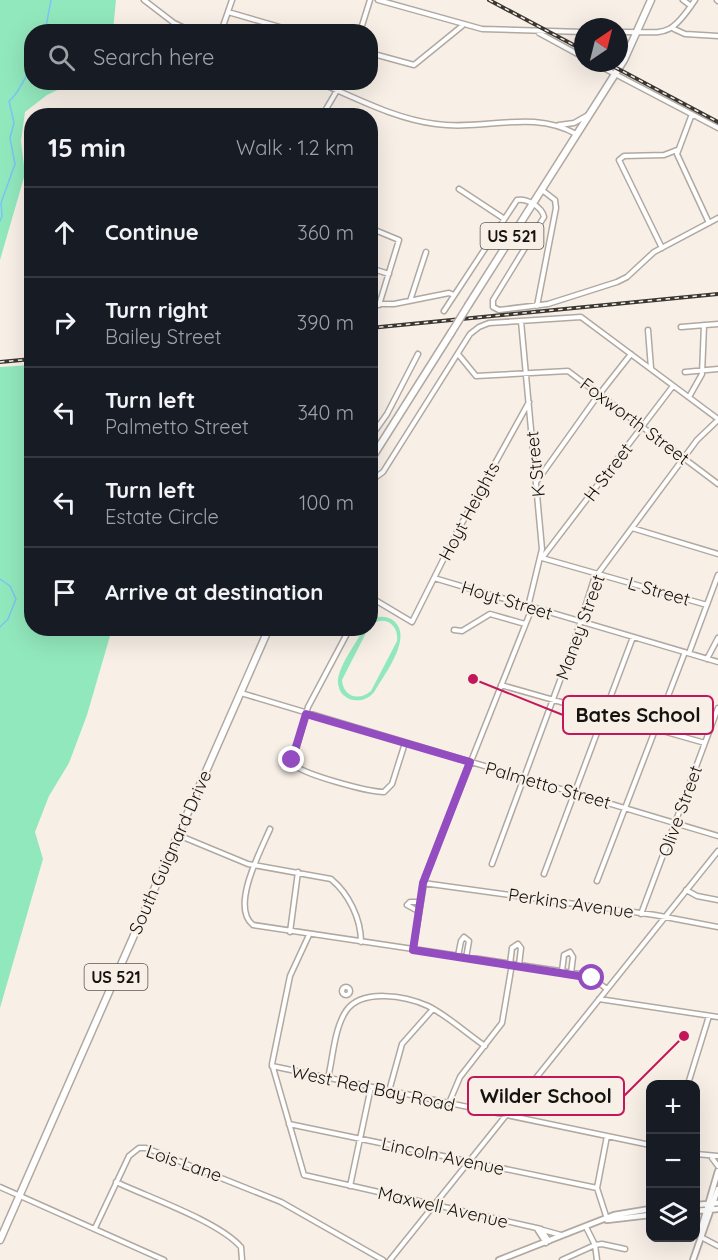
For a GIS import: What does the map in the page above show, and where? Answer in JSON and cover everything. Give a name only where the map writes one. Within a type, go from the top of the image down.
[{"type":"highway","name":"US 521","points":[[378,448],[614,74],[639,32],[651,0]]},
{"type":"highway","name":"South Guignard Drive","points":[[0,1240],[265,636]]},
{"type":"main road","points":[[693,1260],[712,1209],[718,1171]]},
{"type":"main road","points":[[713,1203],[718,1189]]},
{"type":"main road","points":[[607,1220],[614,1215],[646,1210]]},
{"type":"main road","points":[[499,1260],[607,1220],[646,1216]]},
{"type":"street","points":[[144,0],[176,24]]},
{"type":"street","points":[[224,24],[232,0]]},
{"type":"street","points":[[362,24],[370,0]]},
{"type":"street","points":[[378,0],[463,26],[501,31],[574,32]]},
{"type":"street","points":[[683,0],[692,6]]},
{"type":"street","points":[[628,32],[664,32],[674,29],[695,0]]},
{"type":"street","points":[[228,12],[269,24]]},
{"type":"street","points":[[378,54],[414,65],[463,26]]},
{"type":"street","points":[[674,29],[685,34],[718,36]]},
{"type":"street","points":[[537,32],[574,52]]},
{"type":"street","points":[[610,72],[718,128]]},
{"type":"street","points":[[327,108],[337,90],[399,115],[433,124],[476,126],[536,120],[558,125],[576,134]]},
{"type":"street","points":[[692,114],[677,150],[680,165],[710,223]]},
{"type":"street","points":[[558,125],[574,123],[588,115]]},
{"type":"street","points":[[662,248],[619,162],[624,156],[664,155],[677,150]]},
{"type":"street","points":[[459,189],[503,218]]},
{"type":"street","points":[[537,306],[556,208],[555,200],[542,190]]},
{"type":"street","points":[[444,311],[503,218],[517,200],[525,200],[542,210],[543,219],[493,300],[493,307],[499,310],[537,306],[625,279],[651,254],[718,218]]},
{"type":"street","points":[[378,231],[399,240],[379,304],[410,301],[449,293],[454,295]]},
{"type":"street","points":[[410,301],[426,252]]},
{"type":"street","points":[[378,271],[389,274]]},
{"type":"street","points":[[378,476],[383,472],[473,331],[479,327],[521,321],[581,317],[718,419]]},
{"type":"street","name":"K Street","points":[[420,902],[423,883],[525,624],[542,558],[521,321]]},
{"type":"street","points":[[681,327],[718,324]]},
{"type":"street","points":[[689,397],[703,370],[704,325]]},
{"type":"street","points":[[648,330],[651,368]]},
{"type":"street","points":[[378,427],[418,354]]},
{"type":"street","name":"Foxworth Street","points":[[458,354],[476,376],[566,370],[600,393],[718,484]]},
{"type":"street","points":[[537,482],[600,393],[632,354]]},
{"type":"street","points":[[685,372],[718,369]]},
{"type":"street","name":"H Street","points":[[542,558],[673,386]]},
{"type":"street","name":"Hoyt Heights","points":[[378,602],[412,622],[524,406],[529,402]]},
{"type":"street","name":"Maney Street","points":[[492,864],[597,574],[684,458],[709,426],[718,419]]},
{"type":"street","points":[[632,528],[718,554]]},
{"type":"street","name":"L Street","points":[[542,558],[707,605]]},
{"type":"street","points":[[597,881],[654,728],[718,575]]},
{"type":"street","name":"Hoyt Street","points":[[434,578],[718,662]]},
{"type":"street","points":[[454,630],[462,631],[490,614],[525,624]]},
{"type":"street","points":[[346,636],[306,714],[292,758],[294,765],[303,770],[367,790],[381,792],[388,790],[405,743]]},
{"type":"street","points":[[544,874],[633,637]]},
{"type":"street","points":[[707,659],[718,638]]},
{"type":"street","points":[[501,685],[705,743]]},
{"type":"street","name":"Palmetto Street","points":[[240,692],[306,714],[718,836]]},
{"type":"street","name":"Olive Street","points":[[641,914],[718,708]]},
{"type":"street","points":[[270,829],[245,899],[248,921],[260,927],[562,971],[592,978],[608,989]]},
{"type":"street","points":[[178,835],[237,861],[255,866],[324,876],[337,884],[359,919],[360,942]]},
{"type":"street","points":[[390,1260],[718,851]]},
{"type":"street","points":[[290,932],[298,872]]},
{"type":"street","name":"Perkins Avenue","points":[[423,883],[718,927]]},
{"type":"street","points":[[686,890],[697,896],[718,900]]},
{"type":"street","points":[[413,950],[420,902],[410,902],[407,905],[418,911]]},
{"type":"street","points":[[289,1124],[272,1066],[290,976],[309,935]]},
{"type":"street","points":[[458,957],[464,937],[469,941],[466,958]]},
{"type":"street","points":[[449,1103],[455,1084],[504,1019],[513,948],[518,944],[521,948],[519,965]]},
{"type":"street","points":[[562,971],[565,954],[570,952],[573,957],[571,973]]},
{"type":"street","points":[[348,994],[355,1003]]},
{"type":"street","points":[[328,1078],[342,1021],[355,1003],[381,996],[423,1004],[484,1046]]},
{"type":"street","points":[[600,999],[718,1017]]},
{"type":"street","points":[[389,1091],[402,1044],[433,1009]]},
{"type":"street","points":[[689,1080],[710,1016]]},
{"type":"street","name":"West Red Bay Road","points":[[272,1066],[646,1144]]},
{"type":"street","points":[[350,1186],[371,1087]]},
{"type":"street","name":"Lincoln Avenue","points":[[289,1124],[597,1188]]},
{"type":"street","name":"Maxwell Avenue","points":[[289,1124],[304,1175],[565,1236]]},
{"type":"street","points":[[607,1136],[597,1188],[607,1220]]},
{"type":"street","name":"Lois Lane","points":[[95,1228],[129,1156],[136,1149],[146,1148],[281,1202],[383,1260]]},
{"type":"street","points":[[700,1155],[711,1158],[718,1156]]},
{"type":"street","points":[[711,1158],[718,1166]]},
{"type":"street","points":[[116,1182],[197,1219],[231,1239],[241,1248],[242,1260]]},
{"type":"street","points":[[0,1187],[163,1260]]},
{"type":"street","points":[[586,1227],[595,1245],[597,1260]]},
{"type":"street","points":[[539,1229],[548,1242]]},
{"type":"street","points":[[701,1237],[718,1246]]},
{"type":"street","points":[[562,1260],[595,1245],[602,1244],[625,1249]]},
{"type":"green space","points":[[0,0],[116,0],[114,24],[24,24],[24,90],[57,90],[30,108],[24,108],[21,141],[24,177],[0,260]]},
{"type":"green space","points":[[24,365],[24,636],[110,636],[87,715],[69,763],[49,796],[35,832],[43,859],[0,1008],[0,367]]},
{"type":"green space","points":[[378,617],[385,617],[395,622],[399,629],[399,646],[371,695],[366,699],[352,700],[342,693],[338,679],[345,659],[360,636],[364,636],[342,680],[345,690],[356,697],[371,691],[397,641],[396,630],[393,626],[378,622]]},
{"type":"waterway","points":[[46,24],[51,0]]},
{"type":"waterway","points":[[0,221],[1,203],[15,164],[10,138],[14,123],[9,101],[24,80]]},
{"type":"waterway","points":[[0,579],[10,586],[16,599],[8,619],[0,627]]},
{"type":"railway","points":[[489,0],[574,45]]},
{"type":"railway","points":[[624,72],[718,122]]},
{"type":"railway","points":[[378,327],[718,294]]},
{"type":"railway","points":[[0,362],[24,360]]},
{"type":"place","name":"Bates School","points":[[473,679]]},
{"type":"place","name":"Wilder School","points":[[684,1036]]},
{"type":"route","points":[[292,760],[306,714],[470,762],[423,883],[413,950],[580,974],[592,978]]}]
